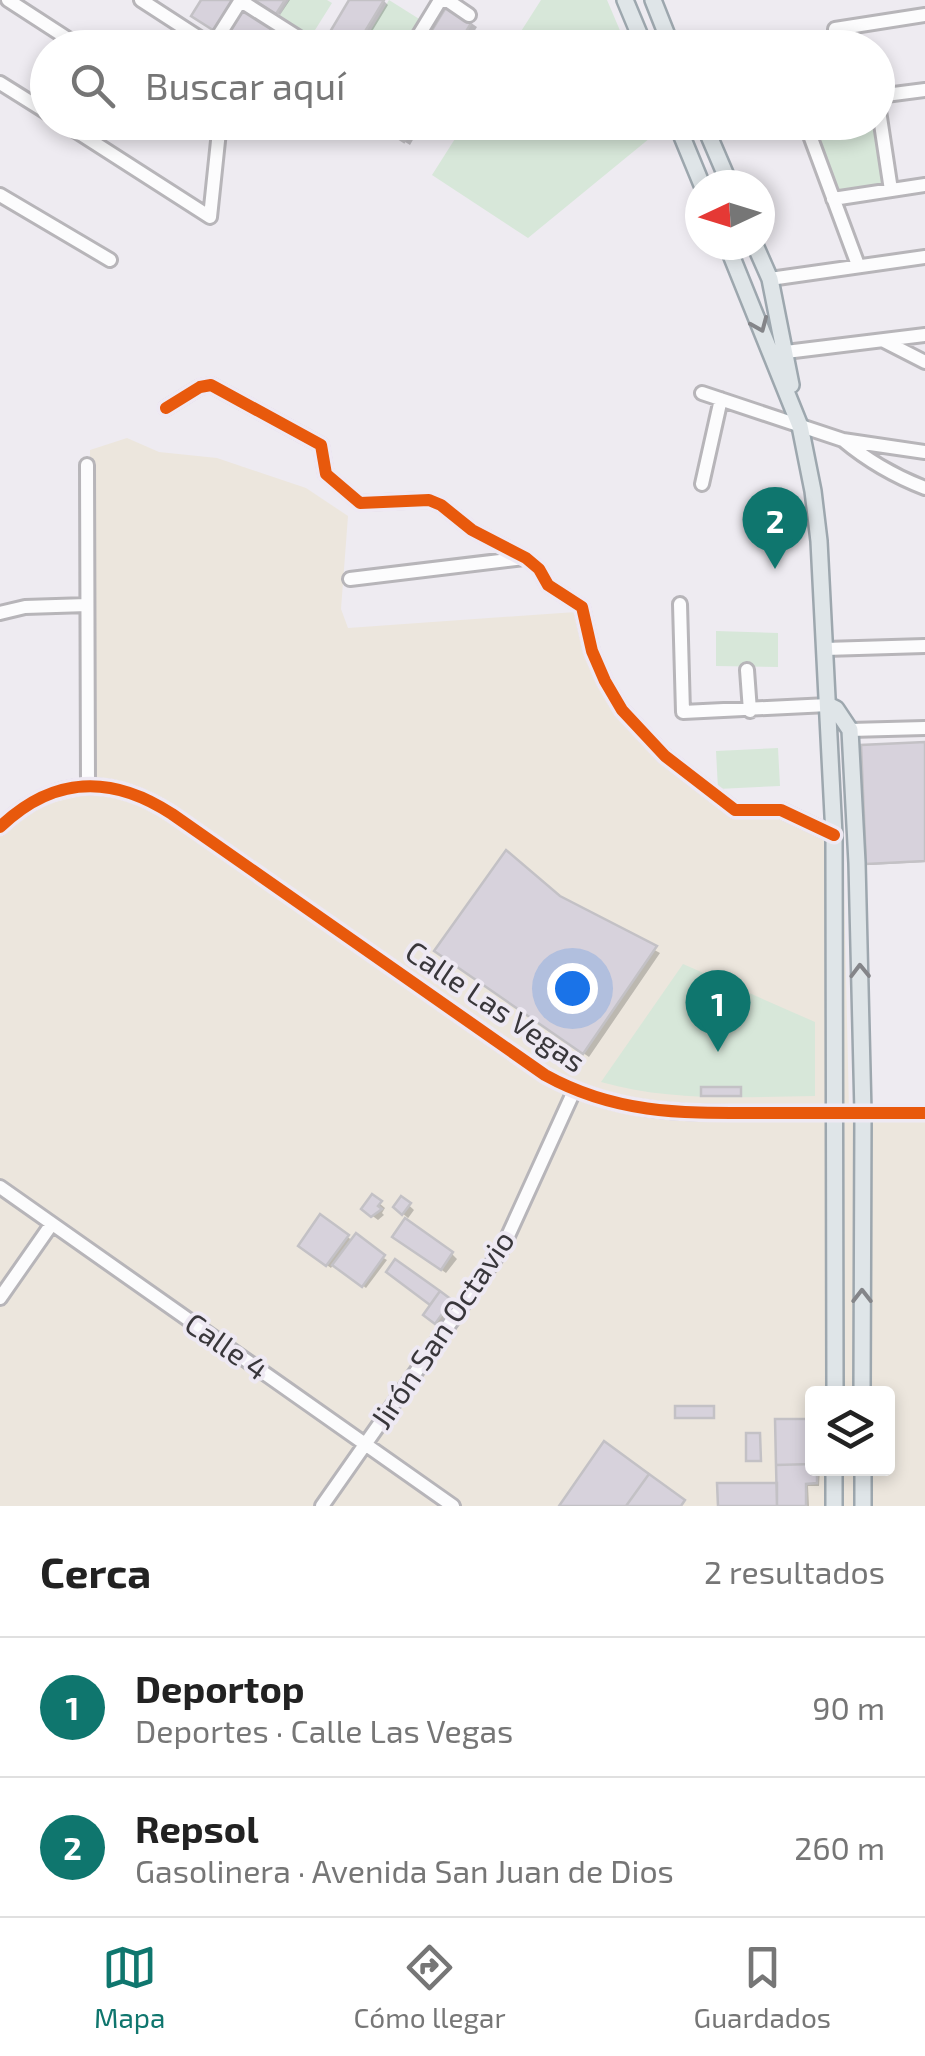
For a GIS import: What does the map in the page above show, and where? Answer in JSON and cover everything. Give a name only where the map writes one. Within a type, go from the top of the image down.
[{"type":"main road","points":[[625,0],[638,30]]},
{"type":"main road","points":[[653,0],[665,30]]},
{"type":"main road","points":[[683,140],[696,170]]},
{"type":"main road","points":[[711,140],[724,170]]},
{"type":"main road","points":[[733,260],[793,404],[814,490],[834,836],[835,1386]]},
{"type":"main road","points":[[762,260],[770,279],[786,352],[793,404]]},
{"type":"main road","points":[[828,706],[836,710],[850,730],[857,863],[863,1113],[862,1386]]},
{"type":"main road","points":[[834,1476],[834,1506]]},
{"type":"main road","points":[[862,1476],[862,1506]]},
{"type":"street","points":[[0,10],[6,0],[54,30]]},
{"type":"street","points":[[141,0],[197,30]]},
{"type":"street","points":[[223,30],[241,0],[287,30]]},
{"type":"street","points":[[422,30],[440,2],[446,0],[470,15]]},
{"type":"street","points":[[835,29],[925,14]]},
{"type":"street","points":[[0,82],[30,101]]},
{"type":"street","points":[[895,94],[925,90]]},
{"type":"street","points":[[90,140],[210,218],[218,140]]},
{"type":"street","points":[[812,140],[858,265]]},
{"type":"street","points":[[883,140],[891,190]]},
{"type":"street","points":[[833,199],[925,185]]},
{"type":"street","points":[[0,195],[110,260]]},
{"type":"street","points":[[770,279],[925,257]]},
{"type":"street","points":[[786,352],[925,335]]},
{"type":"street","points":[[884,341],[925,362]]},
{"type":"street","points":[[166,408],[200,387],[212,385],[321,445],[326,474],[360,503],[429,500],[472,530],[526,558],[539,568],[548,585],[582,607],[592,651],[605,681],[622,710],[665,756],[735,810],[781,810],[834,836]]},
{"type":"street","points":[[702,393],[843,440],[925,452]]},
{"type":"street","points":[[702,484],[721,399]]},
{"type":"street","points":[[843,440],[866,459],[925,488]]},
{"type":"street","points":[[0,827],[22,806],[53,792],[88,786],[87,465]]},
{"type":"street","points":[[350,579],[526,558]]},
{"type":"street","points":[[680,604],[683,712],[828,706]]},
{"type":"street","points":[[0,612],[25,606],[88,605]]},
{"type":"street","points":[[825,649],[925,646]]},
{"type":"street","points":[[747,670],[750,711]]},
{"type":"street","points":[[850,730],[925,728]]},
{"type":"street","name":"Calle Las Vegas","points":[[88,786],[123,789],[155,802],[544,1075],[574,1091],[610,1103],[653,1110],[925,1114]]},
{"type":"street","name":"Jirón San Octavio","points":[[322,1506],[502,1249],[574,1091]]},
{"type":"street","name":"Calle 4","points":[[0,1187],[453,1506]]},
{"type":"street","points":[[0,1298],[52,1225]]},
{"type":"shaded area","points":[[127,438],[159,452],[217,458],[306,488],[348,516],[341,609],[348,628],[590,611],[604,669],[653,747],[732,815],[780,814],[843,843],[849,1110],[925,1111],[925,1506],[0,1506],[0,833],[33,807],[90,794],[90,450]]},
{"type":"green space","points":[[289,0],[332,3],[315,30],[297,30],[278,18]]},
{"type":"green space","points":[[389,0],[424,22],[419,30],[371,30]]},
{"type":"green space","points":[[541,0],[607,0],[620,30],[522,30]]},
{"type":"green space","points":[[454,140],[648,140],[528,238],[432,175]]},
{"type":"green space","points":[[816,140],[876,140],[883,184],[836,193]]},
{"type":"green space","points":[[716,631],[778,633],[778,667],[716,666]]},
{"type":"green space","points":[[778,748],[780,786],[718,789],[716,751]]},
{"type":"green space","points":[[683,964],[815,1022],[815,1096],[681,1095],[601,1082]]},
{"type":"building","points":[[201,0],[236,0],[217,30],[191,16]]},
{"type":"building","points":[[254,0],[285,0],[276,14]]},
{"type":"building","points":[[349,0],[384,0],[366,30],[331,30]]},
{"type":"building","points":[[448,4],[473,20],[467,30],[432,30]]},
{"type":"building","points":[[244,8],[279,30],[231,30]]},
{"type":"building","points":[[925,742],[925,861],[866,864],[861,745]]},
{"type":"building","points":[[506,850],[560,896],[657,946],[583,1054],[434,951]]},
{"type":"building","points":[[701,1087],[741,1087],[741,1096],[701,1096]]},
{"type":"building","points":[[372,1194],[382,1201],[378,1206],[382,1209],[371,1217],[361,1209]]},
{"type":"building","points":[[401,1196],[411,1203],[402,1215],[393,1207]]},
{"type":"building","points":[[320,1214],[349,1235],[326,1266],[298,1246]]},
{"type":"building","points":[[405,1218],[453,1252],[441,1270],[392,1237]]},
{"type":"building","points":[[356,1233],[385,1255],[362,1287],[332,1265]]},
{"type":"building","points":[[395,1259],[440,1291],[430,1305],[386,1272]]},
{"type":"building","points":[[440,1291],[452,1300],[435,1324],[423,1315]]},
{"type":"building","points":[[675,1406],[714,1406],[714,1418],[675,1418]]},
{"type":"building","points":[[775,1419],[805,1419],[805,1464],[776,1465]]},
{"type":"building","points":[[746,1433],[760,1433],[761,1461],[746,1461]]},
{"type":"building","points":[[604,1441],[649,1474],[626,1506],[559,1506]]},
{"type":"building","points":[[805,1464],[805,1476],[817,1476],[817,1483],[806,1484],[806,1506],[777,1506],[776,1465]]},
{"type":"building","points":[[649,1474],[685,1500],[681,1506],[626,1506]]},
{"type":"building","points":[[717,1483],[777,1483],[777,1506],[718,1506]]},
{"type":"cycle path","points":[[166,408],[200,387],[211,385],[321,445],[326,474],[360,503],[429,500],[472,530],[526,558],[539,569],[548,585],[582,607],[592,651],[605,681],[622,710],[665,756],[735,810],[781,810],[834,835]]},
{"type":"cycle path","points":[[0,827],[41,798],[83,786],[105,787],[149,801],[545,1075],[600,1098],[682,1112],[925,1113]]},
{"type":"place","name":"Repsol","points":[[775,569]]},
{"type":"place","name":"Deportop","points":[[718,1052]]}]
